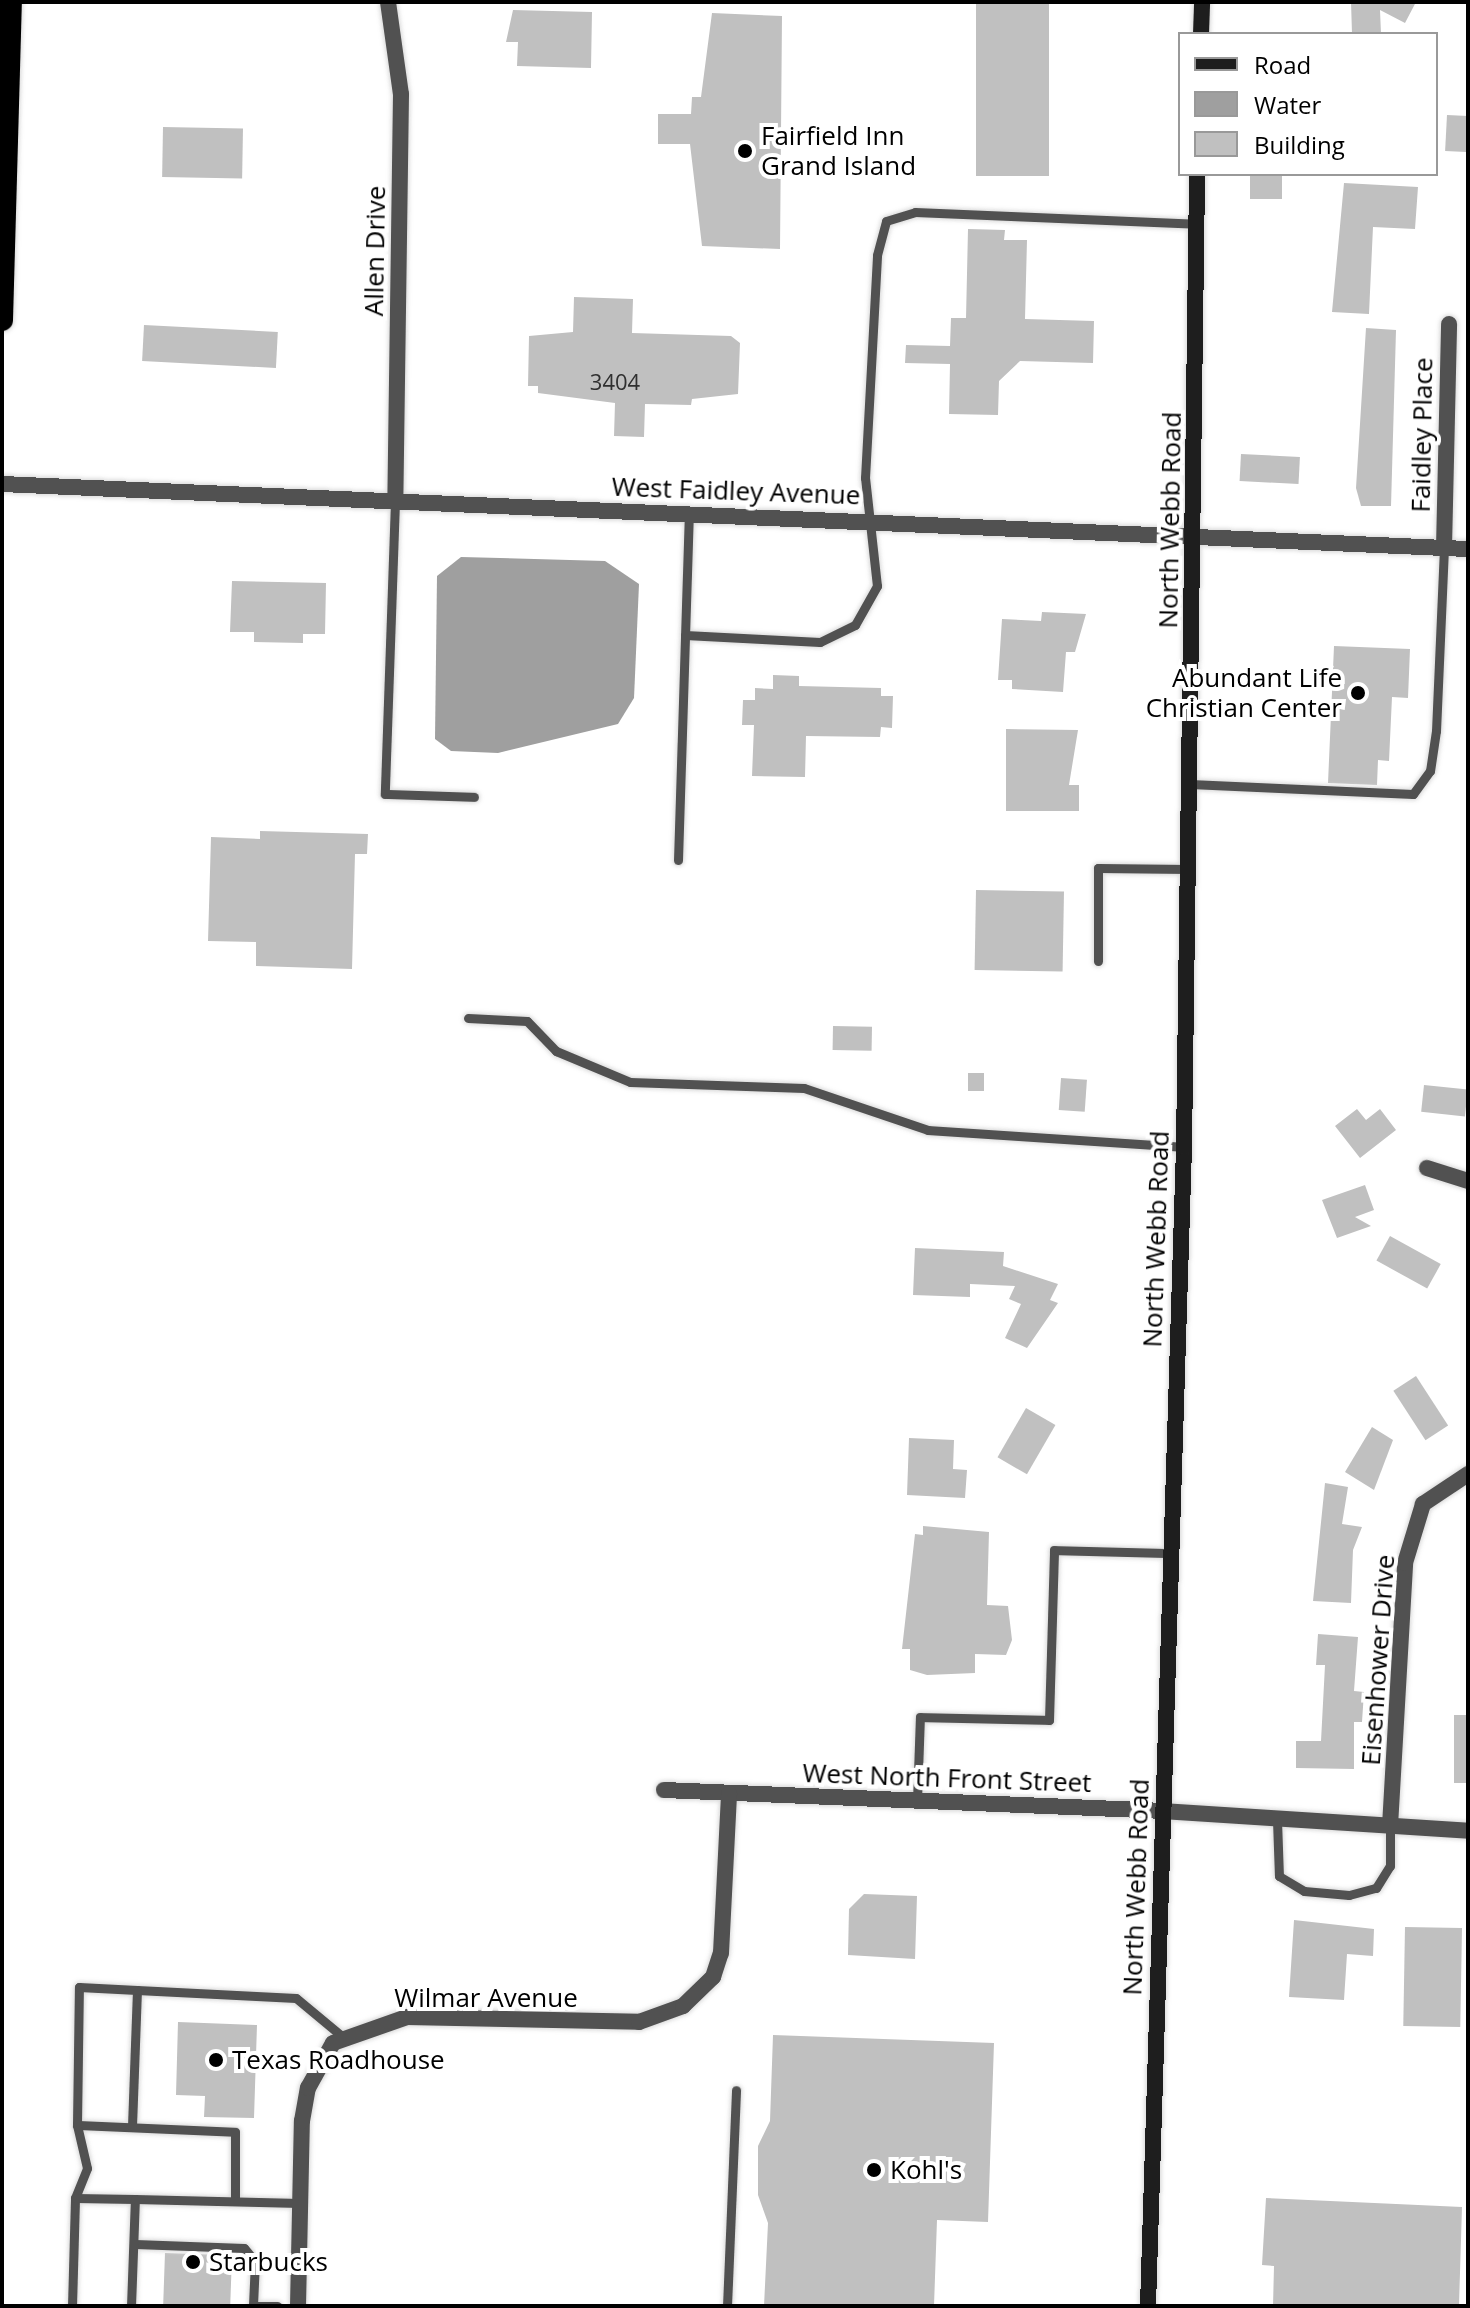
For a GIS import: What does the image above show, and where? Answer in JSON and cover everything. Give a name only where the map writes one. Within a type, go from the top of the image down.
[{"type":"highway","points":[[2,320],[11,2]]},
{"type":"main road","points":[[1201,32],[1202,2]]},
{"type":"main road","name":"North Webb Road","points":[[1148,2306],[1184,1147],[1197,176]]},
{"type":"street","name":"Allen Drive","points":[[388,2],[401,94],[395,501]]},
{"type":"street","name":"Faidley Place","points":[[1444,548],[1449,324]]},
{"type":"street","name":"West Faidley Avenue","points":[[2,484],[1194,534],[1468,549]]},
{"type":"street","points":[[1427,1168],[1468,1181]]},
{"type":"street","name":"Eisenhower Drive","points":[[1390,1826],[1405,1563],[1423,1504],[1468,1474]]},
{"type":"street","name":"West North Front Street","points":[[664,1790],[1162,1811],[1468,1831]]},
{"type":"street","name":"Wilmar Avenue","points":[[343,2037],[407,2017],[624,2023],[683,2006],[713,1977],[721,1953],[729,1793]]},
{"type":"street","points":[[298,2306],[300,2203],[308,2088],[343,2037]]},
{"type":"lane","points":[[685,635],[820,642],[855,625],[877,586],[867,521],[877,255],[886,221],[915,212],[1196,224]]},
{"type":"lane","points":[[395,501],[385,794],[474,797]]},
{"type":"lane","points":[[678,860],[689,513]]},
{"type":"lane","points":[[1190,784],[1413,794],[1430,771],[1436,731],[1444,548]]},
{"type":"lane","points":[[1098,961],[1098,868],[1189,869]]},
{"type":"lane","points":[[468,1018],[527,1021],[556,1051],[630,1082],[804,1088],[928,1130],[1184,1147]]},
{"type":"lane","points":[[917,1801],[920,1717],[1049,1720],[1054,1550],[1171,1553]]},
{"type":"lane","points":[[1277,1820],[1279,1876],[1304,1891],[1349,1895],[1376,1888],[1390,1866],[1390,1826]]},
{"type":"lane","points":[[72,2306],[75,2198],[87,2168],[77,2125],[79,1987],[296,1998],[343,2037]]},
{"type":"lane","points":[[132,2126],[137,1990]]},
{"type":"lane","points":[[727,2306],[736,2090]]},
{"type":"lane","points":[[77,2125],[235,2132],[235,2200]]},
{"type":"lane","points":[[75,2198],[300,2203]]},
{"type":"lane","points":[[131,2306],[135,2199]]},
{"type":"lane","points":[[135,2244],[244,2248],[255,2261],[253,2306],[277,2306]]},
{"type":"water","points":[[461,557],[605,561],[639,584],[634,698],[618,724],[498,753],[451,751],[435,739],[437,576]]},
{"type":"building","points":[[976,2],[1049,2],[1049,176],[976,176]]},
{"type":"building","points":[[1351,2],[1416,2],[1405,23],[1380,10],[1381,32],[1352,32]]},
{"type":"building","points":[[513,10],[592,12],[591,68],[517,66],[518,42],[506,42]]},
{"type":"building","points":[[712,13],[782,16],[780,249],[702,246],[690,144],[658,144],[658,114],[691,114],[692,97],[701,97]]},
{"type":"building","points":[[1447,115],[1468,116],[1466,152],[1445,151]]},
{"type":"building","points":[[163,127],[243,128],[242,178],[162,177]]},
{"type":"building","points":[[1250,176],[1282,176],[1282,199],[1250,199]]},
{"type":"building","points":[[1344,183],[1418,187],[1415,229],[1373,227],[1369,314],[1332,312]]},
{"type":"building","points":[[968,229],[1005,230],[1004,240],[1027,240],[1025,319],[1094,321],[1093,363],[1020,361],[999,381],[998,415],[949,414],[950,364],[905,363],[906,345],[950,346],[951,318],[966,318]]},
{"type":"building","points":[[574,297],[633,299],[632,333],[731,336],[740,343],[738,394],[692,399],[691,405],[645,404],[644,437],[614,436],[615,403],[538,393],[538,386],[528,386],[529,336],[573,332]]},
{"type":"building","points":[[144,325],[278,332],[276,368],[142,361]]},
{"type":"building","points":[[1366,328],[1396,330],[1391,506],[1361,506],[1356,488]]},
{"type":"building","points":[[1241,454],[1300,457],[1299,484],[1240,481]]},
{"type":"building","points":[[232,581],[326,583],[325,634],[303,634],[303,643],[254,642],[254,632],[230,632]]},
{"type":"building","points":[[1042,612],[1086,614],[1075,652],[1066,652],[1063,692],[1012,689],[1012,680],[998,680],[1002,619],[1041,621]]},
{"type":"building","points":[[1334,646],[1410,649],[1408,698],[1392,697],[1389,761],[1378,760],[1377,785],[1328,783]]},
{"type":"building","points":[[773,675],[799,676],[799,686],[881,688],[881,696],[893,696],[892,728],[881,727],[880,737],[806,736],[805,777],[752,776],[754,725],[742,725],[743,700],[755,700],[755,688],[773,689]]},
{"type":"building","points":[[1006,729],[1078,730],[1069,785],[1079,785],[1079,811],[1006,811]]},
{"type":"building","points":[[260,831],[368,834],[367,854],[355,854],[352,969],[256,966],[256,942],[208,941],[211,837],[260,839]]},
{"type":"building","points":[[976,890],[1064,892],[1063,972],[975,970]]},
{"type":"building","points":[[833,1026],[872,1027],[872,1051],[833,1050]]},
{"type":"building","points":[[968,1073],[984,1073],[984,1091],[968,1091]]},
{"type":"building","points":[[1061,1078],[1087,1080],[1085,1112],[1059,1110]]},
{"type":"building","points":[[1424,1085],[1468,1090],[1465,1116],[1421,1112]]},
{"type":"building","points":[[1357,1109],[1366,1120],[1380,1109],[1396,1130],[1360,1158],[1335,1126]]},
{"type":"building","points":[[1365,1185],[1374,1210],[1355,1217],[1371,1226],[1337,1238],[1322,1200]]},
{"type":"building","points":[[1390,1236],[1441,1264],[1427,1289],[1376,1260]]},
{"type":"building","points":[[915,1248],[1004,1252],[1003,1266],[1058,1284],[1050,1300],[1058,1303],[1027,1348],[1005,1338],[1021,1304],[1009,1299],[1015,1286],[970,1284],[970,1297],[913,1295]]},
{"type":"building","points":[[1416,1376],[1448,1425],[1425,1440],[1393,1391]]},
{"type":"building","points":[[1026,1408],[1055,1425],[1027,1474],[998,1457]]},
{"type":"building","points":[[1372,1427],[1393,1440],[1374,1490],[1345,1472]]},
{"type":"building","points":[[909,1438],[954,1440],[953,1469],[967,1470],[965,1498],[907,1495]]},
{"type":"building","points":[[1325,1483],[1348,1487],[1342,1524],[1362,1527],[1353,1550],[1351,1603],[1313,1601]]},
{"type":"building","points":[[923,1526],[989,1532],[987,1605],[1008,1606],[1012,1640],[1006,1655],[975,1654],[975,1673],[927,1675],[910,1670],[910,1649],[902,1649],[915,1534],[923,1535]]},
{"type":"building","points":[[1318,1634],[1358,1637],[1354,1691],[1364,1692],[1362,1722],[1354,1722],[1354,1769],[1296,1768],[1296,1741],[1321,1741],[1325,1665],[1316,1665]]},
{"type":"building","points":[[1454,1715],[1468,1715],[1468,1783],[1454,1783]]},
{"type":"building","points":[[864,1894],[917,1896],[915,1959],[848,1955],[849,1909]]},
{"type":"building","points":[[1294,1920],[1374,1929],[1373,1956],[1347,1954],[1344,2000],[1289,1997]]},
{"type":"building","points":[[1405,1927],[1462,1928],[1460,2027],[1403,2026]]},
{"type":"building","name":"Texas Roadhouse","points":[[178,2022],[257,2025],[254,2118],[204,2117],[205,2096],[176,2095]]},
{"type":"building","name":"Kohl's","points":[[773,2035],[994,2043],[988,2222],[937,2220],[934,2306],[764,2306],[768,2223],[758,2195],[758,2146],[770,2121]]},
{"type":"building","points":[[1266,2198],[1462,2207],[1459,2306],[1273,2306],[1274,2266],[1262,2265]]},
{"type":"building","points":[[165,2253],[232,2255],[230,2306],[163,2306]]},
{"type":"place","name":"Fairfield Inn Grand Island","points":[[745,151]]},
{"type":"place","name":"Abundant Life Christian Center","points":[[1358,693]]},
{"type":"place","name":"Texas Roadhouse","points":[[216,2060]]},
{"type":"place","name":"Kohl's","points":[[874,2170]]},
{"type":"place","name":"Starbucks","points":[[193,2262]]}]
